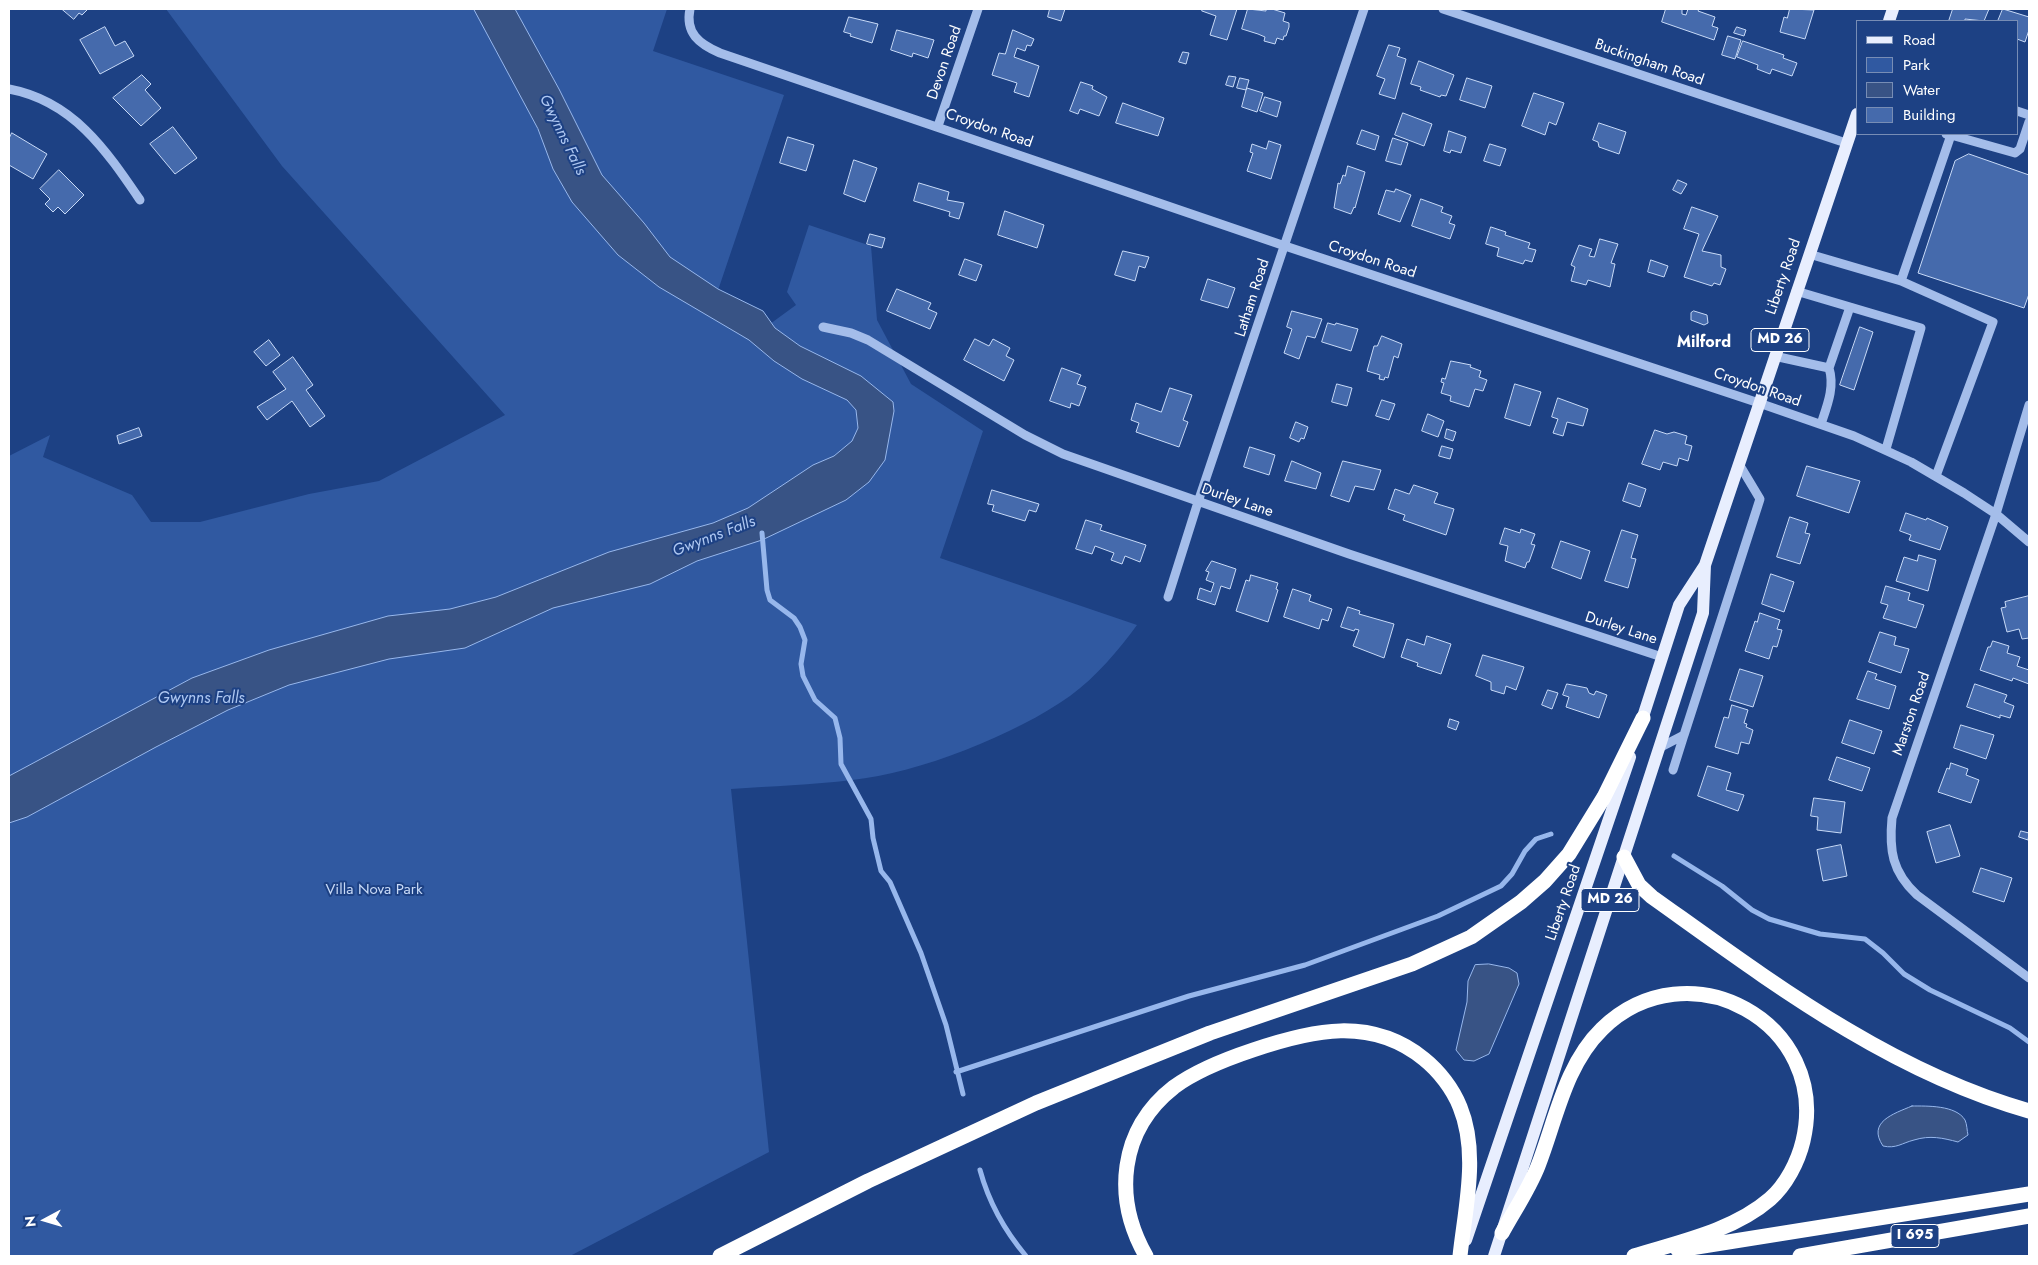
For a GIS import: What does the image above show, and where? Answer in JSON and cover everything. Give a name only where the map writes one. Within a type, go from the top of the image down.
[{"type":"highway","points":[[720,1256],[868,1181],[1036,1103],[1210,1033],[1412,964],[1471,937],[1492,924],[1546,881],[1569,854],[1604,796],[1643,718]]},
{"type":"highway","points":[[1624,857],[1639,886],[1652,897],[1823,1017],[1877,1048],[1920,1068],[2004,1104],[2029,1111]]},
{"type":"highway","points":[[1502,1233],[1538,1167],[1564,1091],[1582,1055],[1600,1030],[1630,1008],[1658,996],[1690,993],[1723,998],[1757,1016],[1784,1041],[1794,1057],[1806,1093],[1805,1132],[1801,1150],[1784,1183],[1758,1209],[1724,1226],[1634,1256]]},
{"type":"highway","points":[[1146,1256],[1134,1235],[1128,1216],[1125,1178],[1128,1157],[1137,1134],[1160,1100],[1175,1086],[1196,1074],[1232,1058],[1279,1041],[1323,1032],[1344,1030],[1380,1035],[1415,1052],[1441,1076],[1460,1106],[1469,1149],[1460,1256]]},
{"type":"highway","points":[[1639,1256],[2029,1194]]},
{"type":"highway","name":"I 695","points":[[1800,1256],[2029,1216]]},
{"type":"main road","name":"Liberty Road","points":[[1460,1256],[1643,718],[1679,605],[1705,565],[1856,117]]},
{"type":"main road","name":"Liberty Road","points":[[1494,1256],[1703,613],[1705,565]]},
{"type":"street","name":"Croydon Road","points":[[690,9],[689,16],[692,35],[708,48],[720,53],[1285,246],[1759,402],[1886,449],[1936,476],[1996,514],[2029,542]]},
{"type":"street","name":"Devon Road","points":[[938,126],[978,9]]},
{"type":"street","name":"Latham Road","points":[[1168,597],[1198,502],[1364,9]]},
{"type":"street","name":"Buckingham Road","points":[[1443,9],[1846,144]]},
{"type":"street","points":[[9,89],[36,96],[56,107],[78,123],[104,147],[140,200]]},
{"type":"street","points":[[1901,281],[1949,135],[2015,153],[2020,149],[2029,122]]},
{"type":"street","points":[[1809,254],[1901,281],[1993,322],[1936,476]]},
{"type":"street","points":[[1796,291],[1921,328],[1886,449]]},
{"type":"street","points":[[1820,424],[1830,396],[1832,376],[1829,368],[1850,307]]},
{"type":"street","name":"Durley Lane","points":[[823,327],[851,333],[868,340],[1025,435],[1063,454],[1198,502],[1662,657]]},
{"type":"street","points":[[1774,356],[1829,368]]},
{"type":"street","name":"Marston Road","points":[[2029,405],[1996,514],[1892,818],[1890,837],[1892,854],[1903,882],[1917,895],[2029,978]]},
{"type":"street","points":[[1673,770],[1760,499],[1738,464]]},
{"type":"street","points":[[1659,748],[1684,735]]},
{"type":"green space","name":"Villa Nova Park","points":[[166,9],[667,9],[653,51],[784,95],[709,317],[770,324],[796,305],[787,292],[809,225],[871,246],[877,320],[911,384],[983,431],[940,558],[1137,625],[1106,663],[1070,696],[1022,725],[966,750],[936,761],[878,776],[822,783],[731,789],[769,1152],[570,1256],[9,1256],[9,456],[50,435],[43,457],[132,495],[151,522],[200,522],[309,494],[379,481],[505,415],[282,166]]},
{"type":"water","name":"Gwynns Falls","points":[[474,9],[515,9],[559,89],[602,175],[644,223],[670,257],[718,289],[763,311],[775,328],[800,346],[861,376],[893,402],[894,411],[885,460],[869,482],[846,500],[762,540],[697,561],[650,584],[553,608],[465,648],[389,659],[289,685],[228,710],[27,817],[9,823],[9,776],[192,678],[269,650],[388,616],[450,609],[496,597],[609,552],[713,523],[748,508],[813,465],[834,456],[852,441],[858,428],[856,410],[847,400],[802,379],[774,361],[749,340],[659,287],[618,255],[572,202],[553,169],[538,129]]},
{"type":"water","points":[[1489,964],[1509,968],[1517,973],[1519,984],[1489,1054],[1474,1061],[1464,1060],[1456,1050],[1467,1002],[1468,981],[1475,965]]},
{"type":"water","points":[[1912,1106],[1941,1107],[1955,1111],[1965,1120],[1968,1135],[1958,1142],[1931,1137],[1895,1146],[1883,1146],[1878,1131],[1880,1125],[1890,1116]]},
{"type":"building","points":[[62,9],[87,10],[82,15],[79,13],[74,19]]},
{"type":"building","points":[[1050,9],[1065,9],[1061,21],[1048,17]]},
{"type":"building","points":[[1203,9],[1237,9],[1227,40],[1210,35],[1216,16],[1202,11]]},
{"type":"building","points":[[1248,9],[1266,11],[1266,9],[1272,9],[1285,13],[1283,21],[1289,23],[1289,27],[1283,40],[1277,38],[1275,44],[1264,41],[1265,37],[1242,29]]},
{"type":"building","points":[[1666,9],[1682,9],[1682,14],[1686,15],[1688,9],[1699,9],[1698,11],[1715,17],[1712,26],[1718,28],[1714,40],[1662,22]]},
{"type":"building","points":[[1790,9],[1814,10],[1805,39],[1780,32],[1784,17],[1787,18]]},
{"type":"building","points":[[1953,9],[1989,9],[1984,20],[1949,20]]},
{"type":"building","points":[[2003,9],[2029,17],[2029,30],[2025,42],[2018,39],[2018,20],[1998,20]]},
{"type":"building","points":[[849,17],[878,24],[872,43],[850,36],[851,34],[844,32]]},
{"type":"building","points":[[105,27],[115,46],[125,41],[134,56],[100,74],[80,40]]},
{"type":"building","points":[[1737,27],[1746,30],[1744,36],[1734,33]]},
{"type":"building","points":[[897,30],[934,40],[928,58],[913,53],[912,57],[891,50]]},
{"type":"building","points":[[1013,30],[1034,39],[1031,46],[1027,45],[1025,51],[1017,48],[1014,57],[1039,66],[1029,97],[1014,92],[1017,83],[992,75],[999,53],[1005,54]]},
{"type":"building","points":[[1728,36],[1741,40],[1735,59],[1722,55]]},
{"type":"building","points":[[1743,41],[1784,55],[1783,58],[1797,63],[1792,76],[1772,69],[1770,74],[1757,69],[1758,65],[1737,57]]},
{"type":"building","points":[[1389,45],[1400,48],[1397,56],[1406,59],[1395,99],[1379,94],[1385,79],[1377,76]]},
{"type":"building","points":[[1183,52],[1189,53],[1186,64],[1179,62]]},
{"type":"building","points":[[1419,61],[1454,75],[1446,96],[1441,95],[1440,97],[1420,90],[1421,87],[1411,84]]},
{"type":"building","points":[[142,75],[151,84],[145,90],[161,108],[141,126],[113,98]]},
{"type":"building","points":[[1229,76],[1236,77],[1233,87],[1226,85]]},
{"type":"building","points":[[1240,78],[1249,80],[1246,90],[1237,88]]},
{"type":"building","points":[[1467,78],[1492,86],[1485,108],[1460,100]]},
{"type":"building","points":[[1081,82],[1093,86],[1092,89],[1107,97],[1099,116],[1080,109],[1078,114],[1070,111]]},
{"type":"building","points":[[1247,88],[1263,93],[1257,112],[1242,107]]},
{"type":"building","points":[[1534,93],[1564,103],[1556,125],[1549,122],[1545,135],[1522,126]]},
{"type":"building","points":[[1265,97],[1281,102],[1277,117],[1260,111]]},
{"type":"building","points":[[1123,103],[1164,118],[1158,136],[1116,123]]},
{"type":"building","points":[[1403,113],[1432,124],[1424,146],[1395,135]]},
{"type":"building","points":[[1599,123],[1626,132],[1619,154],[1599,147],[1598,142],[1593,140]]},
{"type":"building","points":[[173,127],[197,158],[175,174],[150,144]]},
{"type":"building","points":[[1362,130],[1379,136],[1375,150],[1357,144]]},
{"type":"building","points":[[1449,131],[1466,137],[1461,153],[1451,150],[1450,153],[1444,151]]},
{"type":"building","points":[[12,133],[47,154],[33,179],[9,165],[9,139]]},
{"type":"building","points":[[788,137],[814,145],[806,171],[780,163]]},
{"type":"building","points":[[1393,138],[1408,143],[1401,165],[1386,161]]},
{"type":"building","points":[[1269,141],[1281,145],[1271,179],[1247,171],[1253,153],[1250,152],[1252,144],[1266,149]]},
{"type":"building","points":[[1490,144],[1506,149],[1500,166],[1484,161]]},
{"type":"building","points":[[1969,154],[2029,175],[2029,294],[2024,308],[1918,273],[1955,161]]},
{"type":"building","points":[[854,160],[877,168],[865,202],[844,194]]},
{"type":"building","points":[[1348,166],[1365,172],[1355,208],[1351,214],[1334,208],[1338,183],[1340,184],[1343,175],[1345,176]]},
{"type":"building","points":[[59,170],[84,195],[65,214],[58,207],[53,212],[45,204],[50,199],[40,189]]},
{"type":"building","points":[[1678,180],[1687,184],[1681,194],[1673,190]]},
{"type":"building","points":[[919,183],[949,192],[947,200],[964,203],[959,219],[949,216],[950,212],[914,201]]},
{"type":"building","points":[[1396,189],[1411,195],[1400,222],[1378,214],[1386,190],[1394,192]]},
{"type":"building","points":[[1421,199],[1443,207],[1441,212],[1452,216],[1449,223],[1455,225],[1450,239],[1412,226]]},
{"type":"building","points":[[1692,207],[1718,216],[1702,251],[1721,255],[1721,267],[1726,269],[1720,285],[1714,283],[1712,286],[1684,277],[1699,234],[1684,229]]},
{"type":"building","points":[[1005,211],[1044,225],[1037,248],[998,235]]},
{"type":"building","points":[[1491,227],[1506,232],[1505,235],[1530,243],[1528,248],[1536,250],[1532,262],[1525,260],[1523,264],[1497,256],[1499,248],[1486,244]]},
{"type":"building","points":[[870,234],[885,238],[882,248],[867,244]]},
{"type":"building","points":[[1600,239],[1618,244],[1611,263],[1615,264],[1610,287],[1588,280],[1586,285],[1571,281],[1575,267],[1571,265],[1579,245],[1592,249],[1589,256],[1594,257]]},
{"type":"building","points":[[1123,251],[1149,257],[1145,268],[1139,266],[1135,281],[1115,275]]},
{"type":"building","points":[[965,259],[982,265],[976,281],[959,275]]},
{"type":"building","points":[[1651,260],[1668,266],[1664,277],[1648,272]]},
{"type":"building","points":[[1208,279],[1235,288],[1228,308],[1201,300]]},
{"type":"building","points":[[897,289],[931,303],[928,309],[937,313],[930,329],[887,311]]},
{"type":"building","points":[[1292,311],[1322,319],[1315,338],[1307,336],[1299,359],[1284,353],[1292,329],[1287,327]]},
{"type":"building","points":[[1694,311],[1707,315],[1708,323],[1704,325],[1691,320],[1691,313]]},
{"type":"building","points":[[1328,323],[1335,325],[1336,323],[1358,329],[1351,351],[1322,342]]},
{"type":"building","points":[[1860,327],[1873,332],[1854,390],[1840,385]]},
{"type":"building","points":[[1382,336],[1402,344],[1398,358],[1394,356],[1388,378],[1385,377],[1384,380],[1379,379],[1380,375],[1367,371],[1374,346],[1377,346]]},
{"type":"building","points":[[975,339],[989,346],[993,339],[1010,348],[1006,356],[1014,360],[1004,381],[964,360]]},
{"type":"building","points":[[269,340],[280,355],[266,366],[254,352]]},
{"type":"building","points":[[293,357],[313,385],[306,390],[325,416],[310,427],[292,401],[267,420],[257,407],[286,389],[273,372]]},
{"type":"building","points":[[1451,361],[1471,365],[1470,367],[1481,371],[1479,377],[1487,380],[1483,391],[1475,389],[1469,407],[1450,401],[1451,396],[1441,393],[1444,383],[1441,382],[1442,378],[1445,379]]},
{"type":"building","points":[[1062,368],[1081,375],[1077,384],[1086,387],[1079,406],[1071,403],[1070,408],[1050,401]]},
{"type":"building","points":[[1337,384],[1352,388],[1347,406],[1332,402]]},
{"type":"building","points":[[1515,384],[1541,392],[1530,426],[1505,418]]},
{"type":"building","points":[[1170,388],[1192,395],[1183,420],[1188,422],[1179,447],[1136,432],[1139,423],[1131,420],[1136,403],[1161,412]]},
{"type":"building","points":[[1558,398],[1588,409],[1583,426],[1567,422],[1563,436],[1553,433],[1558,419],[1552,417]]},
{"type":"building","points":[[1382,400],[1395,404],[1389,420],[1376,416]]},
{"type":"building","points":[[1428,414],[1444,421],[1438,437],[1422,431]]},
{"type":"building","points":[[1296,422],[1308,427],[1304,439],[1301,438],[1299,442],[1290,438]]},
{"type":"building","points":[[139,428],[142,436],[119,444],[117,436]]},
{"type":"building","points":[[1447,429],[1456,432],[1453,441],[1445,438]]},
{"type":"building","points":[[1655,430],[1667,434],[1674,432],[1687,436],[1685,444],[1692,446],[1688,461],[1679,458],[1677,466],[1663,462],[1660,470],[1642,464]]},
{"type":"building","points":[[1442,446],[1453,449],[1450,459],[1439,456]]},
{"type":"building","points":[[1250,447],[1275,455],[1269,475],[1244,467]]},
{"type":"building","points":[[1292,461],[1321,473],[1316,489],[1285,481]]},
{"type":"building","points":[[1343,461],[1381,470],[1374,490],[1355,486],[1349,502],[1331,496]]},
{"type":"building","points":[[1807,466],[1860,481],[1849,513],[1797,496]]},
{"type":"building","points":[[1629,483],[1646,489],[1640,507],[1623,501]]},
{"type":"building","points":[[1414,485],[1438,493],[1434,503],[1454,509],[1446,535],[1403,520],[1405,515],[1388,509],[1395,489],[1409,494]]},
{"type":"building","points":[[992,490],[1039,504],[1036,512],[1029,510],[1025,521],[992,511],[994,505],[988,504]]},
{"type":"building","points":[[1906,513],[1926,520],[1927,518],[1948,527],[1940,550],[1909,540],[1911,535],[1900,531]]},
{"type":"building","points":[[1790,517],[1808,523],[1805,533],[1810,534],[1800,564],[1777,557]]},
{"type":"building","points":[[1086,520],[1102,525],[1100,530],[1146,545],[1140,562],[1125,556],[1122,564],[1111,560],[1114,553],[1095,546],[1092,554],[1076,549]]},
{"type":"building","points":[[1505,528],[1520,533],[1521,529],[1535,534],[1531,544],[1535,545],[1525,568],[1505,561],[1508,546],[1500,544]]},
{"type":"building","points":[[1622,530],[1638,535],[1631,558],[1636,559],[1628,588],[1605,581]]},
{"type":"building","points":[[1561,541],[1590,551],[1581,579],[1552,568]]},
{"type":"building","points":[[1919,555],[1936,560],[1928,591],[1896,581],[1904,557],[1917,561]]},
{"type":"building","points":[[1212,561],[1236,569],[1230,589],[1221,586],[1215,605],[1197,599],[1200,588],[1211,592],[1214,583],[1206,580],[1209,572],[1206,571]]},
{"type":"building","points":[[1771,574],[1794,582],[1784,612],[1762,604]]},
{"type":"building","points":[[1251,575],[1278,583],[1276,589],[1278,590],[1268,622],[1236,611],[1246,580],[1249,581]]},
{"type":"building","points":[[1886,586],[1910,593],[1908,600],[1924,605],[1916,628],[1883,618],[1888,605],[1881,603]]},
{"type":"building","points":[[1293,589],[1311,595],[1309,601],[1332,609],[1328,621],[1322,619],[1319,629],[1284,617]]},
{"type":"building","points":[[2029,596],[2029,638],[2022,639],[2019,629],[2007,632],[2001,608],[2006,607],[2005,602]]},
{"type":"building","points":[[1348,607],[1360,611],[1359,614],[1394,624],[1384,658],[1353,646],[1359,630],[1355,629],[1354,631],[1341,627]]},
{"type":"building","points":[[1760,613],[1780,620],[1777,629],[1782,630],[1777,647],[1773,646],[1769,659],[1745,651],[1755,621],[1757,622]]},
{"type":"building","points":[[1880,632],[1896,637],[1894,645],[1909,649],[1901,673],[1869,662]]},
{"type":"building","points":[[1427,636],[1451,644],[1441,674],[1417,666],[1418,663],[1401,657],[1407,639],[1424,645]]},
{"type":"building","points":[[1993,641],[2009,646],[2007,653],[2020,657],[2017,666],[2029,670],[2029,684],[2013,678],[2012,681],[1980,670],[1988,647],[1990,647]]},
{"type":"building","points":[[1483,655],[1524,667],[1516,690],[1506,686],[1504,694],[1491,690],[1491,682],[1476,676]]},
{"type":"building","points":[[1740,669],[1763,676],[1753,707],[1730,700]]},
{"type":"building","points":[[1868,671],[1877,674],[1875,679],[1896,686],[1889,709],[1857,699]]},
{"type":"building","points":[[1567,684],[1587,688],[1589,693],[1594,695],[1596,691],[1607,695],[1599,718],[1566,707],[1569,697],[1563,695]]},
{"type":"building","points":[[1975,684],[2007,695],[2004,702],[2014,706],[2010,718],[2000,715],[2000,718],[1967,707]]},
{"type":"building","points":[[1548,690],[1558,693],[1552,709],[1542,705]]},
{"type":"building","points":[[1732,705],[1748,710],[1744,723],[1747,724],[1746,727],[1753,730],[1749,744],[1741,742],[1738,754],[1715,747],[1724,717],[1728,718]]},
{"type":"building","points":[[1450,719],[1459,722],[1456,730],[1448,727]]},
{"type":"building","points":[[1850,720],[1882,731],[1874,754],[1842,743]]},
{"type":"building","points":[[1961,725],[1994,735],[1986,759],[1954,748]]},
{"type":"building","points":[[1837,757],[1870,768],[1862,791],[1829,780]]},
{"type":"building","points":[[1951,763],[1968,769],[1966,775],[1979,780],[1971,803],[1938,792],[1947,768],[1949,769]]},
{"type":"building","points":[[1708,766],[1731,773],[1726,790],[1744,795],[1738,811],[1698,796]]},
{"type":"building","points":[[1814,798],[1845,802],[1841,833],[1817,830],[1818,817],[1811,816]]},
{"type":"building","points":[[1950,825],[1960,856],[1936,863],[1927,832]]},
{"type":"building","points":[[2021,831],[2029,833],[2028,840],[2019,837]]},
{"type":"building","points":[[1841,845],[1847,876],[1823,881],[1817,850]]},
{"type":"building","points":[[1981,868],[2012,878],[2004,902],[1973,892]]},
{"type":"waterway","points":[[762,533],[767,590],[770,600],[794,618],[800,627],[805,640],[801,664],[803,676],[815,700],[835,718],[840,738],[841,764],[871,819],[873,838],[881,871],[890,882],[921,953],[946,1025],[963,1094]]},
{"type":"waterway","points":[[956,1072],[1189,996],[1305,965],[1438,916],[1501,886],[1512,874],[1525,851],[1536,839],[1551,834]]},
{"type":"waterway","points":[[1674,856],[1722,886],[1752,910],[1769,919],[1820,934],[1865,939],[1883,953],[1904,974],[1930,990],[2010,1028],[2029,1042]]},
{"type":"waterway","points":[[980,1170],[998,1216],[1026,1256]]},
{"type":"district","name":"Milford","points":[[1704,343]]}]
